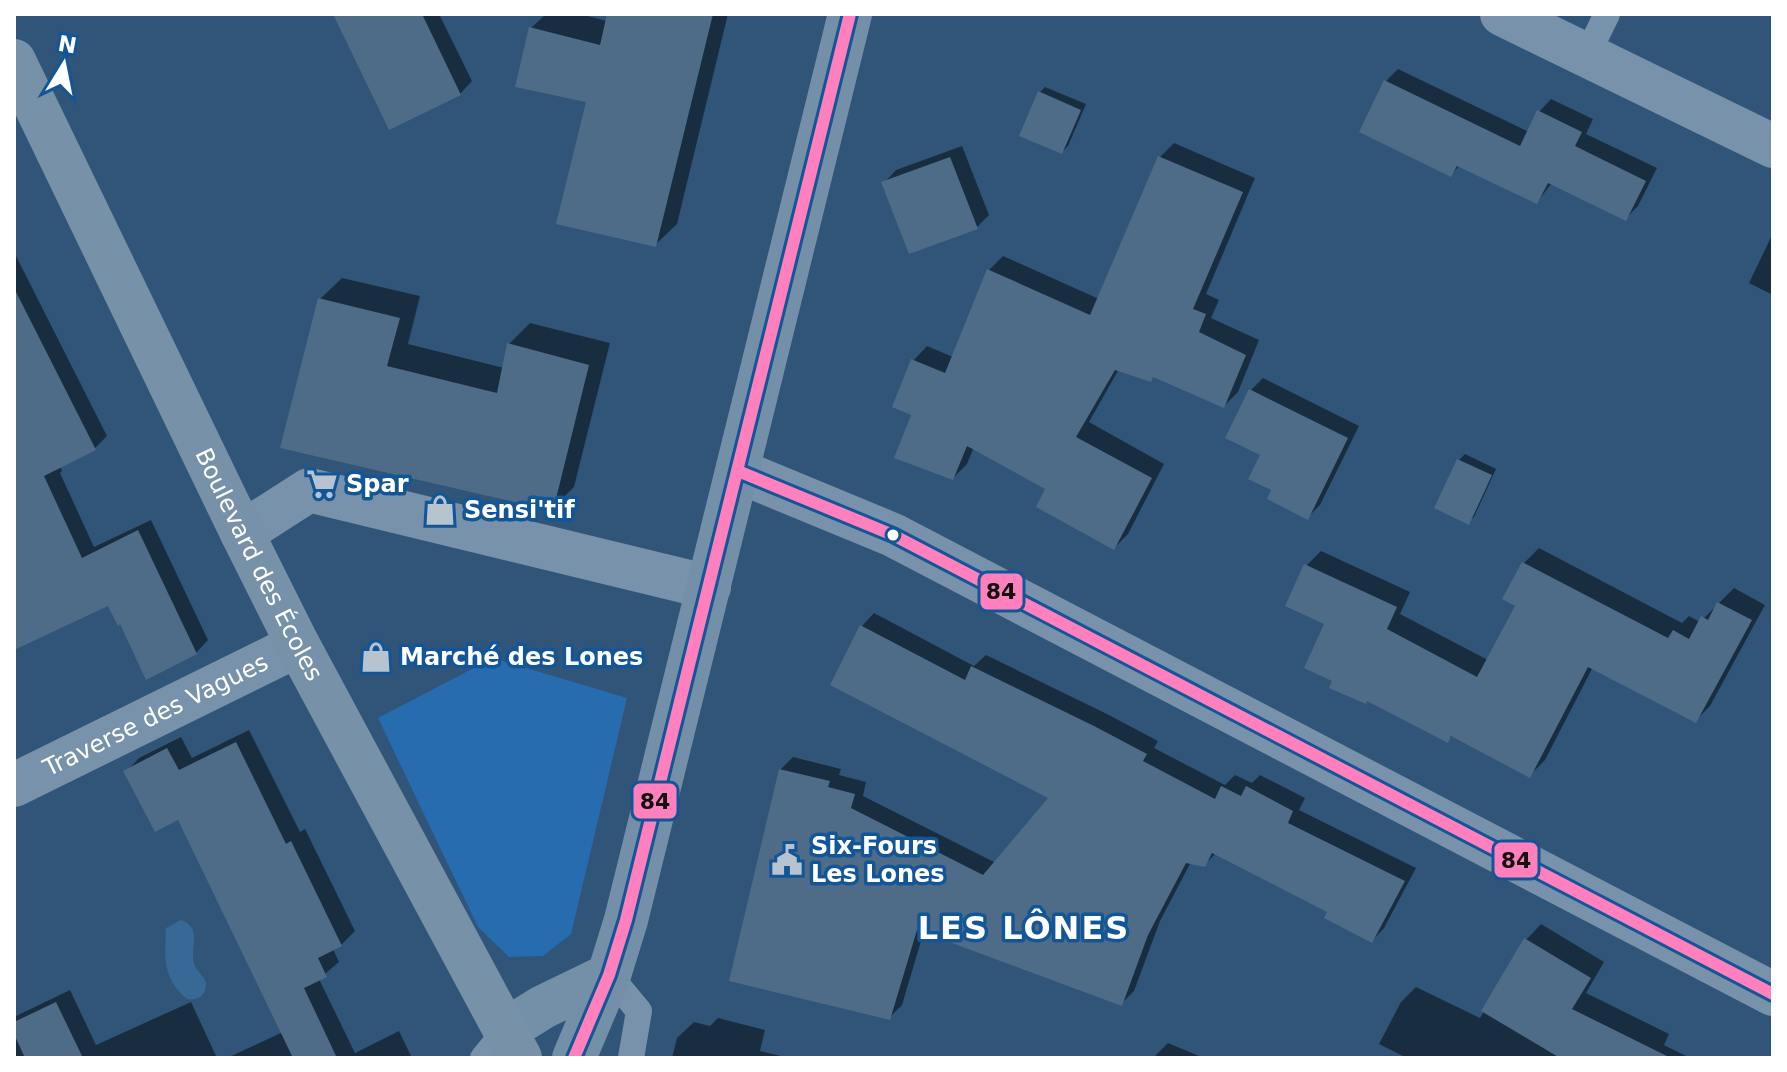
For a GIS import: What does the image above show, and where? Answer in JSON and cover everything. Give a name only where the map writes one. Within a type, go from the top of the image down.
[{"type":"main road","name":"Boulevard des Écoles","points":[[14,61],[242,533],[503,1049]]},
{"type":"street","points":[[574,1058],[609,975],[630,905],[850,14]]},
{"type":"street","points":[[1502,14],[1773,146]]},
{"type":"street","points":[[738,471],[893,535],[1773,994]]},
{"type":"street","points":[[242,533],[309,490],[709,587]]},
{"type":"street","name":"Traverse des Vagues","points":[[14,785],[298,645]]},
{"type":"street","points":[[503,1049],[543,1007],[609,975]]},
{"type":"lane","points":[[1587,55],[1607,14]]},
{"type":"lane","points":[[609,975],[639,1011],[631,1058]]},
{"type":"shaded area","points":[[493,658],[627,698],[571,934],[543,956],[509,957],[478,927],[378,718]]},
{"type":"shaded area","points":[[181,920],[192,928],[193,959],[206,983],[203,994],[195,999],[187,999],[179,991],[167,967],[166,928]]},
{"type":"building","points":[[333,14],[422,14],[461,95],[389,130]]},
{"type":"building","points":[[607,14],[713,14],[656,247],[556,224],[586,102],[515,87],[529,27],[600,45]]},
{"type":"building","points":[[1384,80],[1520,146],[1537,110],[1582,132],[1575,146],[1646,181],[1626,221],[1548,183],[1537,204],[1457,166],[1451,177],[1359,132]]},
{"type":"building","points":[[1038,91],[1081,110],[1062,154],[1019,136]]},
{"type":"building","points":[[1158,156],[1243,192],[1193,309],[1206,314],[1199,332],[1246,355],[1224,408],[1153,377],[1151,382],[1115,370],[1076,437],[1152,478],[1114,550],[1036,507],[1045,489],[967,446],[953,480],[894,458],[911,415],[892,407],[911,359],[945,373],[987,269],[1090,315]]},
{"type":"building","points":[[950,157],[978,229],[909,254],[881,182]]},
{"type":"building","points":[[14,288],[96,450],[44,476],[82,558],[138,530],[197,654],[146,680],[120,624],[118,626],[108,606],[14,650]]},
{"type":"building","points":[[318,298],[400,318],[387,366],[497,393],[507,343],[589,365],[553,511],[280,448]]},
{"type":"building","points":[[1249,389],[1348,438],[1308,520],[1267,499],[1271,490],[1248,479],[1260,455],[1225,438]]},
{"type":"building","points":[[1457,459],[1492,475],[1469,525],[1434,508]]},
{"type":"building","points":[[1522,562],[1668,638],[1673,630],[1689,639],[1701,616],[1708,620],[1717,602],[1752,620],[1696,723],[1588,667],[1530,778],[1451,736],[1448,743],[1367,701],[1366,704],[1329,688],[1332,681],[1304,668],[1324,624],[1285,606],[1304,564],[1397,607],[1387,629],[1477,677],[1515,606],[1502,599]]},
{"type":"building","points":[[860,625],[965,680],[971,666],[1094,726],[1147,754],[1143,761],[1215,799],[1221,786],[1241,796],[1246,786],[1293,811],[1288,823],[1405,881],[1372,943],[1324,918],[1327,912],[1212,853],[1205,867],[1186,863],[1148,935],[1122,1006],[917,930],[890,1020],[729,981],[779,769],[830,781],[828,787],[855,794],[851,808],[983,875],[1048,798],[830,685]]},
{"type":"building","points":[[236,742],[286,844],[291,841],[342,946],[318,958],[327,977],[304,988],[337,1058],[293,1058],[178,820],[155,832],[123,771],[167,748],[179,770]]},
{"type":"building","points":[[1524,938],[1591,978],[1572,1009],[1671,1058],[1560,1058],[1481,1011]]},
{"type":"building","points":[[56,1002],[83,1058],[25,1058],[14,1034],[14,1022]]},
{"type":"transit line","name":"84","points":[[574,1058],[609,975],[626,920],[850,14]]},
{"type":"transit line","name":"84","points":[[738,471],[893,535],[1773,994]]},
{"type":"place","name":"Spar","points":[[322,484]]},
{"type":"place","name":"Sensi'tif","points":[[440,510]]},
{"type":"place","name":"Marché des Lones","points":[[376,657]]},
{"type":"place","name":"Six-Fours Les Lones","points":[[787,860]]},
{"type":"district","name":"LES LÔNES","points":[[1024,928]]}]
